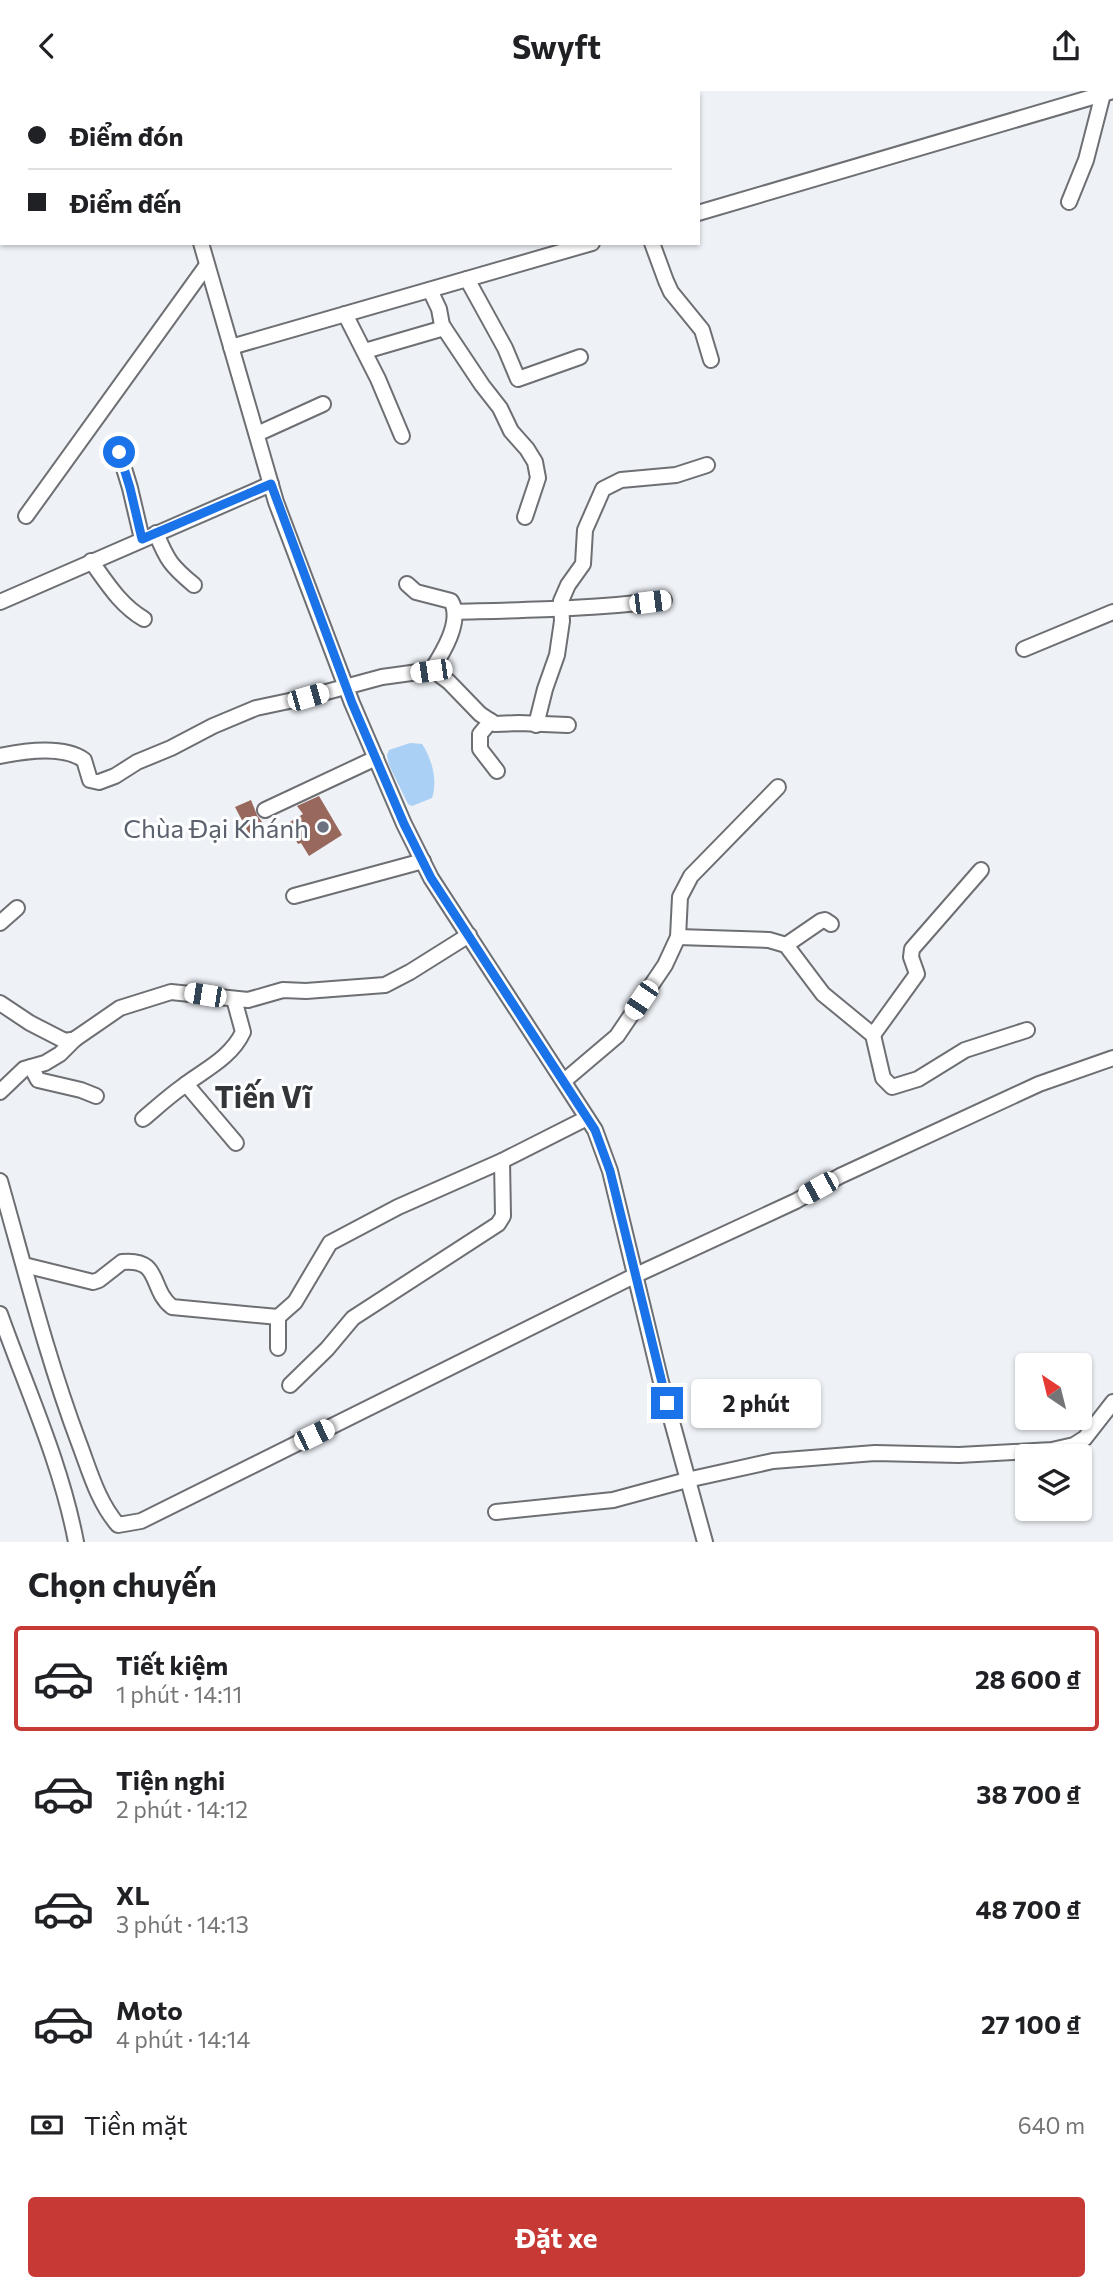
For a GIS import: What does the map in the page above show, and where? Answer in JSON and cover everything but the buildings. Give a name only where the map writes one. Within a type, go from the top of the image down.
[{"type":"street","points":[[1069,202],[1108,93]]},
{"type":"street","points":[[700,212],[1108,93]]},
{"type":"street","points":[[202,245],[271,484],[346,686],[404,824],[431,878],[595,1130],[610,1171],[705,1542]]},
{"type":"street","points":[[231,347],[585,245]]},
{"type":"street","points":[[653,245],[671,292],[702,330],[711,360]]},
{"type":"street","points":[[26,516],[207,265]]},
{"type":"street","points":[[467,279],[506,348],[519,379],[580,357]]},
{"type":"street","points":[[430,290],[444,328],[496,402],[511,431],[535,462],[538,478],[525,517]]},
{"type":"street","points":[[345,314],[365,351],[402,436]]},
{"type":"street","points":[[365,351],[444,328]]},
{"type":"street","points":[[257,434],[323,404]]},
{"type":"street","points":[[119,452],[142,539]]},
{"type":"street","points":[[536,725],[557,655],[562,621],[561,601],[583,563],[585,530],[603,489],[621,480],[676,474],[707,465]]},
{"type":"street","points":[[0,602],[271,484]]},
{"type":"street","points":[[156,533],[174,569],[194,585]]},
{"type":"street","points":[[91,561],[130,611],[144,619]]},
{"type":"street","points":[[407,584],[416,592],[451,601],[455,607],[445,650],[431,671]]},
{"type":"street","points":[[455,612],[539,608],[562,610],[664,600]]},
{"type":"street","points":[[1024,649],[1113,612]]},
{"type":"street","points":[[0,756],[43,750],[74,754],[84,760],[90,780],[99,782],[256,708],[382,677],[431,671],[449,682],[480,714],[495,724],[568,725]]},
{"type":"street","points":[[491,721],[480,734],[480,749],[497,771]]},
{"type":"street","points":[[265,810],[376,758]]},
{"type":"street","points":[[564,1081],[617,1036],[665,965],[678,937],[680,898],[691,876],[778,787]]},
{"type":"street","points":[[294,896],[423,861]]},
{"type":"street","points":[[873,1035],[917,974],[911,957],[912,949],[981,870]]},
{"type":"street","points":[[0,923],[17,908]]},
{"type":"street","points":[[786,945],[819,922],[825,920],[831,924]]},
{"type":"street","points":[[0,1092],[24,1069],[45,1063],[60,1054],[75,1039],[120,1008],[171,992],[248,1000],[283,990],[306,991],[385,985],[469,935]]},
{"type":"street","points":[[678,937],[769,940],[786,945],[823,994],[873,1035],[883,1078],[892,1087],[918,1079],[965,1050],[1027,1030]]},
{"type":"street","points":[[143,1119],[239,1043],[243,1033],[234,999]]},
{"type":"street","points":[[0,1003],[30,1023],[65,1041],[75,1039]]},
{"type":"street","points":[[0,1181],[70,1418],[96,1488],[108,1513],[118,1525],[141,1521],[636,1275],[796,1201],[840,1176],[1027,1090],[1071,1071],[1113,1058]]},
{"type":"street","points":[[31,1067],[38,1080],[96,1096]]},
{"type":"street","points":[[186,1084],[236,1143]]},
{"type":"street","points":[[24,1265],[93,1282],[122,1262],[141,1263],[151,1271],[165,1301],[172,1307],[278,1317],[295,1302],[330,1243],[398,1207],[502,1161],[587,1118]]},
{"type":"street","points":[[290,1384],[327,1349],[353,1318],[498,1224],[503,1216],[502,1161]]},
{"type":"street","points":[[0,1314],[61,1475],[76,1542]]},
{"type":"street","points":[[278,1317],[278,1348]]},
{"type":"street","points":[[496,1512],[613,1500],[687,1480],[788,1459],[875,1453],[959,1455],[1041,1451],[1064,1447],[1074,1445],[1088,1435],[1113,1402]]},
{"type":"water","points":[[410,743],[422,744],[426,750],[433,770],[434,785],[432,798],[412,806],[408,804],[389,765],[387,755],[389,750]]},
{"type":"place","name":"Chùa Đại Khánh","points":[[323,827]]},
{"type":"district","name":"Tiến Vĩ","points":[[263,1095]]},
{"type":"route","points":[[119,452],[142,539],[271,484],[352,703],[404,824],[431,878],[595,1130],[610,1171],[667,1403]]}]
